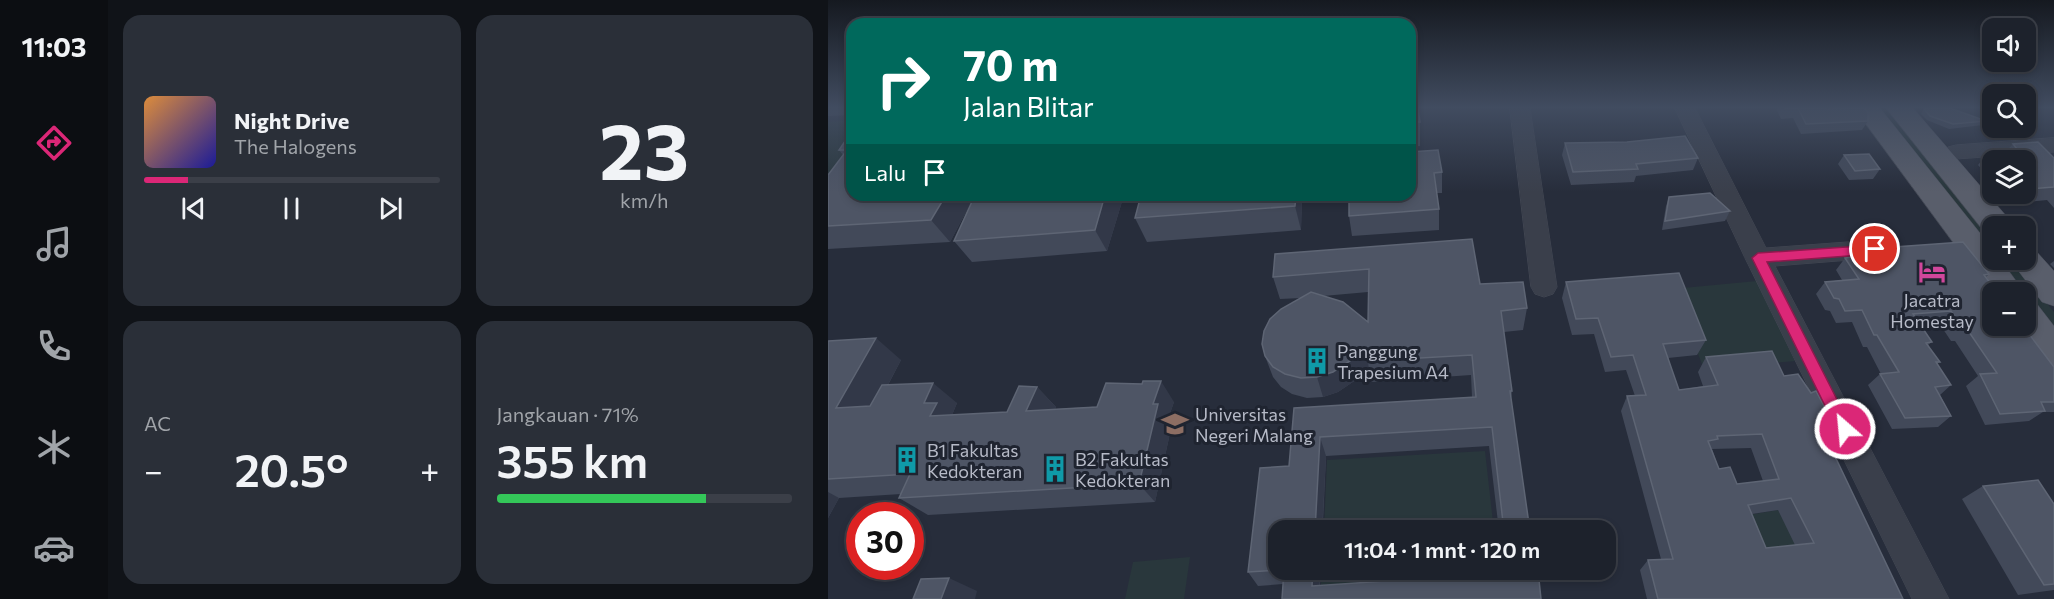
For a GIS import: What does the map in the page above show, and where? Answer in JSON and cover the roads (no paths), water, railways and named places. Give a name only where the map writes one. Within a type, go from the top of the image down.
[{"type":"main road","points":[[1886,136],[1958,243],[1998,282]]},
{"type":"main road","points":[[1922,136],[1989,216]]},
{"type":"main road","points":[[2034,270],[2054,293]]},
{"type":"main road","points":[[2036,328],[2054,352]]},
{"type":"street","points":[[1524,136],[1544,287]]},
{"type":"street","points":[[1699,136],[1931,599]]},
{"type":"street","points":[[1956,152],[2052,147]]},
{"type":"street","points":[[1758,258],[1911,247]]},
{"type":"place","name":"Jacatra Homestay","points":[[1932,272]]},
{"type":"place","name":"Panggung Trapesium A4","points":[[1317,361]]},
{"type":"place","name":"Universitas Negeri Malang","points":[[1175,424]]},
{"type":"place","name":"B1 Fakultas Kedokteran","points":[[907,460]]},
{"type":"place","name":"B2 Fakultas Kedokteran","points":[[1055,469]]}]
